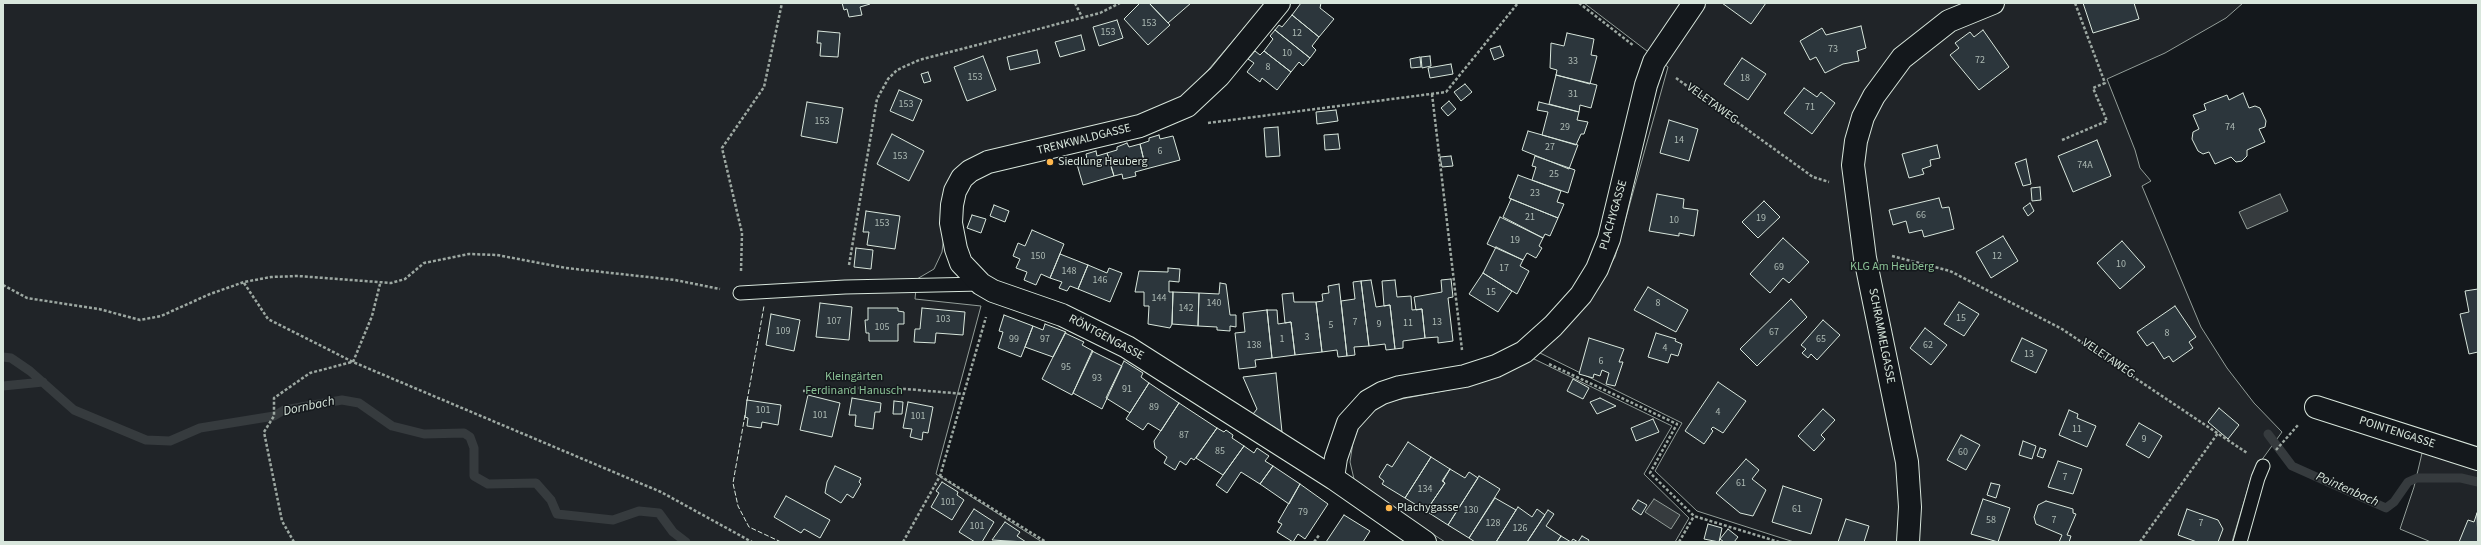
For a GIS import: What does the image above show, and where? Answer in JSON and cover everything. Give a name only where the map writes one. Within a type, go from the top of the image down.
[{"type":"street","name":"TRENKWALDGASSE","points":[[987,287],[962,263],[951,223],[952,205],[955,191],[962,178],[988,162],[1140,126],[1187,106],[1219,76],[1279,3]]},
{"type":"street","name":"PLACHYGASSE","points":[[1333,478],[1336,458],[1348,423],[1368,401],[1382,392],[1400,387],[1465,376],[1496,366],[1524,352],[1553,326],[1581,295],[1597,269],[1615,218],[1646,85],[1654,62],[1694,3]]},
{"type":"street","name":"SCHRAMMELGASSE","points":[[1908,542],[1910,507],[1907,462],[1866,258],[1853,165],[1863,117],[1890,72],[1916,46],[1949,22],[1993,3]]},
{"type":"street","name":"RÖNTGENGASSE","points":[[987,287],[1062,315],[1127,347],[1333,478],[1425,542]]},
{"type":"street","name":"POINTENGASSE","points":[[2316,407],[2478,459]]},
{"type":"lane","name":"RÖNTGENGASSE","points":[[740,293],[845,287],[987,287]]},
{"type":"lane","points":[[2240,542],[2258,478],[2268,461]]},
{"type":"path","points":[[3,285],[27,298],[99,309],[140,320],[161,316],[210,294],[244,282],[298,276],[380,284],[405,279],[424,263],[469,254],[497,255],[566,268],[674,280],[740,293],[742,233],[722,148],[764,87],[782,3]]},
{"type":"path","points":[[1075,3],[1082,17]]},
{"type":"path","points":[[845,287],[877,99],[888,79],[897,70],[919,60],[1100,13],[1120,3]]},
{"type":"path","points":[[1187,106],[1196,120],[1211,124],[1446,92],[1518,3]]},
{"type":"path","name":"VELETAWEG","points":[[1579,3],[1654,62],[1813,176],[1840,185],[1855,184]]},
{"type":"path","points":[[2062,140],[2107,121],[2093,88],[2105,83],[2074,3]]},
{"type":"path","points":[[1432,94],[1465,376]]},
{"type":"path","name":"VELETAWEG","points":[[1866,258],[1897,256],[1950,271],[2062,329],[2218,433],[2268,461]]},
{"type":"path","points":[[244,282],[268,319],[353,362],[662,492],[752,542]]},
{"type":"path","points":[[353,362],[372,316],[380,284]]},
{"type":"path","points":[[903,542],[940,476],[964,394],[987,287]]},
{"type":"path","points":[[1524,352],[1677,424],[1650,473],[1694,516],[1779,542]]},
{"type":"path","points":[[294,542],[282,520],[264,432],[274,416],[274,398],[310,373],[353,362]]},
{"type":"path","points":[[803,391],[883,388],[964,394]]},
{"type":"path","points":[[2140,542],[2218,433]]},
{"type":"path","points":[[2268,461],[2284,439]]},
{"type":"path","points":[[940,476],[1046,542]]},
{"type":"path","points":[[1679,542],[1694,516]]},
{"type":"path","points":[[1314,542],[1320,534]]},
{"type":"green space","name":"Kleingärten Ferdinand Hanusch","points":[[3,3],[1265,3],[1192,89],[1164,108],[1131,121],[983,152],[963,163],[951,178],[942,252],[934,269],[917,279],[915,299],[981,306],[936,474],[1042,542],[3,542]]},
{"type":"green space","name":"KLG Am Heuberg","points":[[1584,3],[2243,3],[2226,18],[2165,53],[2107,79],[2135,150],[2140,168],[2151,181],[2142,186],[2201,327],[2227,368],[2254,403],[2282,432],[2253,472],[2232,542],[1794,542],[1697,511],[1655,471],[1682,423],[1538,352],[1592,295],[1615,257],[1668,67]]},
{"type":"green space","points":[[1532,358],[1672,426],[1644,474],[1689,518],[1675,542],[1445,542],[1360,486],[1354,479],[1350,462],[1353,442],[1359,426],[1373,410],[1391,401],[1469,386]]},
{"type":"green space","points":[[2423,449],[2478,463],[2478,542],[2431,542],[2400,529],[2414,487]]},
{"type":"shaded area","points":[[2280,194],[2288,211],[2247,229],[2239,212]]},
{"type":"shaded area","points":[[1654,499],[1680,515],[1671,529],[1645,512]]},
{"type":"building","points":[[842,3],[870,4],[860,7],[862,15],[849,17],[847,9],[844,10]]},
{"type":"building","points":[[1140,3],[1149,3],[1170,25],[1148,45],[1124,19]]},
{"type":"building","points":[[1149,3],[1191,3],[1168,23]]},
{"type":"building","points":[[1301,3],[1321,3],[1320,8],[1334,19],[1319,37],[1292,15]]},
{"type":"building","points":[[1722,3],[1766,3],[1751,24]]},
{"type":"building","points":[[2083,3],[2134,3],[2139,19],[2093,33]]},
{"type":"building","points":[[1292,15],[1319,37],[1312,46],[1316,50],[1310,58],[1275,30],[1279,25],[1282,27]]},
{"type":"building","points":[[1117,20],[1123,38],[1099,46],[1093,27]]},
{"type":"building","points":[[1861,26],[1866,48],[1857,51],[1859,61],[1843,64],[1825,73],[1816,57],[1810,60],[1800,41],[1822,28],[1826,35]]},
{"type":"building","points":[[1275,30],[1310,58],[1303,66],[1299,62],[1291,72],[1264,51],[1273,39],[1270,36]]},
{"type":"building","points":[[1983,30],[2009,67],[1979,90],[1950,55],[1959,48],[1955,43],[1970,32],[1974,37]]},
{"type":"building","points":[[818,31],[840,33],[838,57],[820,56],[821,43],[817,43]]},
{"type":"building","points":[[1567,33],[1594,39],[1591,55],[1597,56],[1590,84],[1556,75],[1557,70],[1550,68],[1551,43],[1564,46]]},
{"type":"building","points":[[1081,35],[1085,50],[1060,57],[1055,42]]},
{"type":"building","points":[[1500,46],[1504,56],[1494,60],[1490,49]]},
{"type":"building","points":[[1037,50],[1040,63],[1010,70],[1007,57]]},
{"type":"building","points":[[1255,51],[1260,55],[1264,51],[1291,72],[1277,90],[1262,78],[1260,82],[1247,72],[1254,63],[1248,59]]},
{"type":"building","points":[[983,56],[996,90],[967,101],[954,67]]},
{"type":"building","points":[[1430,56],[1431,66],[1422,68],[1421,57]]},
{"type":"building","points":[[1420,57],[1421,67],[1411,68],[1410,59]]},
{"type":"building","points":[[1742,58],[1766,74],[1748,100],[1724,84]]},
{"type":"building","points":[[1451,64],[1453,74],[1430,78],[1428,68]]},
{"type":"building","points":[[928,72],[931,81],[924,83],[921,74]]},
{"type":"building","points":[[1556,75],[1597,85],[1591,108],[1580,105],[1579,112],[1549,104]]},
{"type":"building","points":[[1465,84],[1472,92],[1461,101],[1454,92]]},
{"type":"building","points":[[1804,88],[1817,97],[1821,92],[1835,103],[1812,134],[1784,113]]},
{"type":"building","points":[[899,90],[922,100],[913,121],[890,111]]},
{"type":"building","points":[[2243,93],[2249,108],[2255,106],[2260,108],[2266,121],[2265,127],[2259,129],[2265,142],[2247,150],[2247,156],[2242,161],[2236,162],[2231,157],[2215,164],[2209,152],[2203,154],[2198,151],[2192,139],[2193,132],[2199,129],[2193,115],[2206,110],[2204,104],[2227,95],[2229,100]]},
{"type":"building","points":[[1449,101],[1456,109],[1448,116],[1441,108]]},
{"type":"building","points":[[807,102],[843,108],[837,143],[801,136]]},
{"type":"building","points":[[1539,102],[1579,112],[1577,120],[1588,122],[1584,134],[1581,134],[1576,145],[1542,135],[1548,112],[1537,110]]},
{"type":"building","points":[[1336,110],[1338,121],[1317,124],[1316,112]]},
{"type":"building","points":[[1669,120],[1698,129],[1689,161],[1660,153]]},
{"type":"building","points":[[1278,127],[1280,156],[1266,157],[1264,128]]},
{"type":"building","points":[[1528,131],[1578,145],[1569,169],[1522,150]]},
{"type":"building","points":[[892,134],[924,151],[909,181],[877,164]]},
{"type":"building","points":[[1338,134],[1340,149],[1325,150],[1324,135]]},
{"type":"building","points":[[1159,135],[1160,139],[1173,136],[1180,160],[1146,169],[1140,144],[1149,141],[1149,138]]},
{"type":"building","points":[[2097,140],[2111,176],[2073,192],[2058,156]]},
{"type":"building","points":[[1127,143],[1129,147],[1140,144],[1146,169],[1135,172],[1136,176],[1123,179],[1122,174],[1114,176],[1107,153],[1117,150],[1117,147]]},
{"type":"building","points":[[1937,145],[1940,158],[1930,160],[1931,166],[1922,169],[1924,174],[1909,178],[1902,154]]},
{"type":"building","points":[[1096,151],[1097,156],[1107,153],[1114,176],[1083,185],[1076,161],[1087,159],[1086,154]]},
{"type":"building","points":[[1451,156],[1453,166],[1442,167],[1440,157]]},
{"type":"building","points":[[1535,156],[1575,170],[1568,193],[1532,180],[1536,167],[1532,166]]},
{"type":"building","points":[[2026,159],[2031,184],[2023,186],[2015,163]]},
{"type":"building","points":[[1518,175],[1561,191],[1557,202],[1564,204],[1558,218],[1509,198]]},
{"type":"building","points":[[2040,187],[2041,200],[2032,201],[2031,188]]},
{"type":"building","points":[[1657,194],[1684,199],[1683,208],[1698,210],[1694,236],[1679,233],[1679,236],[1649,231]]},
{"type":"building","points":[[1939,198],[1942,208],[1949,207],[1954,229],[1924,237],[1922,230],[1909,233],[1906,221],[1893,225],[1889,210]]},
{"type":"building","points":[[1511,199],[1558,218],[1550,236],[1545,234],[1543,238],[1503,217]]},
{"type":"building","points":[[1764,201],[1780,217],[1758,238],[1742,222]]},
{"type":"building","points":[[2030,203],[2034,211],[2028,216],[2023,208]]},
{"type":"building","points":[[994,205],[1009,211],[1005,222],[990,216]]},
{"type":"building","points":[[866,211],[900,216],[895,249],[867,245],[869,232],[863,232]]},
{"type":"building","points":[[972,215],[986,219],[981,233],[967,228]]},
{"type":"building","points":[[1500,217],[1543,238],[1539,246],[1542,248],[1536,258],[1527,253],[1523,260],[1487,244]]},
{"type":"building","points":[[1032,230],[1064,244],[1050,278],[1041,274],[1036,285],[1024,280],[1027,272],[1016,268],[1020,259],[1013,256],[1018,243],[1025,246]]},
{"type":"building","points":[[2003,236],[2018,261],[1991,278],[1976,252]]},
{"type":"building","points":[[1783,238],[1809,262],[1789,283],[1783,278],[1770,293],[1750,274]]},
{"type":"building","points":[[2122,241],[2145,267],[2120,289],[2097,263]]},
{"type":"building","points":[[1496,247],[1523,260],[1520,266],[1529,271],[1517,294],[1483,273]]},
{"type":"building","points":[[856,248],[873,250],[871,269],[854,267]]},
{"type":"building","points":[[1060,254],[1088,265],[1078,289],[1070,286],[1067,291],[1059,288],[1062,282],[1050,278]]},
{"type":"building","points":[[1088,265],[1107,273],[1109,268],[1122,273],[1110,302],[1078,289]]},
{"type":"building","points":[[1168,268],[1180,269],[1179,282],[1169,281],[1169,292],[1173,292],[1172,324],[1170,328],[1148,324],[1149,306],[1144,306],[1144,292],[1135,292],[1139,271],[1168,272]]},
{"type":"building","points":[[1483,273],[1512,291],[1498,312],[1469,294]]},
{"type":"building","points":[[1451,279],[1453,297],[1448,298],[1453,341],[1438,343],[1438,337],[1425,338],[1422,309],[1416,310],[1414,297],[1442,292],[1441,280]]},
{"type":"building","points":[[1371,280],[1376,307],[1390,305],[1395,349],[1386,350],[1385,344],[1369,346],[1361,281]]},
{"type":"building","points":[[1395,280],[1397,297],[1411,296],[1412,310],[1422,309],[1425,338],[1403,341],[1403,348],[1395,349],[1390,305],[1384,306],[1382,281]]},
{"type":"building","points":[[1361,281],[1369,346],[1354,347],[1355,355],[1347,356],[1341,301],[1355,299],[1353,282]]},
{"type":"building","points":[[1220,283],[1226,284],[1230,315],[1236,315],[1236,327],[1230,326],[1230,331],[1217,330],[1217,327],[1198,326],[1199,293],[1219,294]]},
{"type":"building","points":[[1339,284],[1347,356],[1338,357],[1337,350],[1322,352],[1316,302],[1323,301],[1322,294],[1329,293],[1328,286]]},
{"type":"building","points":[[1648,287],[1688,310],[1676,332],[1634,310]]},
{"type":"building","points":[[2478,289],[2478,352],[2469,354],[2460,314],[2469,312],[2465,291]]},
{"type":"building","points":[[1173,292],[1199,293],[1198,326],[1172,324]]},
{"type":"building","points":[[1293,293],[1294,302],[1316,302],[1322,352],[1295,355],[1291,322],[1285,323],[1282,294]]},
{"type":"building","points":[[1791,299],[1807,317],[1757,366],[1740,349]]},
{"type":"building","points":[[1959,302],[1979,314],[1964,336],[1944,324]]},
{"type":"building","points":[[820,303],[852,307],[849,340],[816,337]]},
{"type":"building","points":[[2175,306],[2196,337],[2189,342],[2193,348],[2173,362],[2169,356],[2164,359],[2153,342],[2147,346],[2137,332]]},
{"type":"building","points":[[868,308],[898,308],[898,311],[904,312],[904,324],[898,324],[898,341],[869,341],[869,333],[866,333],[865,320],[868,320]]},
{"type":"building","points":[[922,308],[965,312],[963,335],[936,333],[935,343],[914,342],[915,329],[920,329]]},
{"type":"building","points":[[1267,310],[1277,310],[1278,324],[1291,322],[1295,355],[1272,358]]},
{"type":"building","points":[[1267,310],[1272,358],[1255,360],[1256,367],[1239,369],[1235,333],[1245,332],[1243,313]]},
{"type":"building","points":[[771,314],[800,320],[794,351],[766,345]]},
{"type":"building","points":[[1004,315],[1033,326],[1021,357],[998,348],[1003,332],[999,331]]},
{"type":"building","points":[[1823,320],[1840,335],[1817,360],[1811,354],[1808,358],[1802,353],[1806,349],[1801,345]]},
{"type":"building","points":[[1045,324],[1066,332],[1053,357],[1025,347],[1033,326],[1043,330]]},
{"type":"building","points":[[1925,328],[1947,345],[1931,365],[1910,348]]},
{"type":"building","points":[[1065,333],[1084,342],[1082,345],[1093,351],[1072,395],[1042,379]]},
{"type":"building","points":[[1656,333],[1676,339],[1675,341],[1682,344],[1678,356],[1671,354],[1668,363],[1648,357]]},
{"type":"building","points":[[1589,338],[1624,349],[1619,362],[1623,362],[1615,386],[1606,384],[1609,373],[1602,370],[1600,376],[1594,374],[1593,378],[1579,374]]},
{"type":"building","points":[[2022,338],[2047,350],[2036,373],[2011,361]]},
{"type":"building","points":[[1092,351],[1122,366],[1102,409],[1073,393]]},
{"type":"building","points":[[1124,361],[1143,373],[1141,377],[1149,383],[1130,413],[1106,398]]},
{"type":"building","points":[[1276,373],[1282,432],[1253,414],[1257,409],[1243,377]]},
{"type":"building","points":[[1573,379],[1589,388],[1583,399],[1567,391]]},
{"type":"building","points":[[1718,382],[1746,401],[1723,433],[1713,427],[1711,429],[1713,431],[1704,444],[1685,431]]},
{"type":"building","points":[[1149,383],[1179,403],[1161,431],[1148,423],[1143,430],[1126,419]]},
{"type":"building","points":[[808,395],[840,403],[832,437],[800,430]]},
{"type":"building","points":[[852,398],[881,403],[880,412],[875,412],[873,429],[855,426],[856,415],[849,415]]},
{"type":"building","points":[[1600,398],[1616,406],[1597,414],[1590,402]]},
{"type":"building","points":[[747,400],[781,405],[778,425],[762,422],[761,428],[747,426],[748,418],[745,417]]},
{"type":"building","points":[[894,401],[903,402],[902,414],[893,414]]},
{"type":"building","points":[[908,402],[933,407],[928,433],[923,432],[922,440],[910,437],[912,429],[903,428]]},
{"type":"building","points":[[1179,403],[1217,428],[1194,460],[1191,458],[1186,465],[1180,461],[1175,470],[1164,463],[1167,457],[1155,448],[1154,441]]},
{"type":"building","points":[[2219,408],[2239,425],[2228,439],[2208,422]]},
{"type":"building","points":[[1823,409],[1835,420],[1821,435],[1825,439],[1814,451],[1798,436]]},
{"type":"building","points":[[2069,410],[2078,414],[2077,418],[2096,426],[2087,447],[2059,435]]},
{"type":"building","points":[[1653,419],[1659,432],[1636,441],[1631,428]]},
{"type":"building","points":[[2139,423],[2162,436],[2149,458],[2126,445]]},
{"type":"building","points":[[1217,428],[1224,432],[1226,430],[1233,435],[1232,438],[1244,446],[1223,475],[1196,458]]},
{"type":"building","points":[[1961,435],[1980,445],[1966,470],[1947,460]]},
{"type":"building","points":[[2023,441],[2036,446],[2032,459],[2019,455]]},
{"type":"building","points":[[1408,442],[1431,457],[1405,498],[1382,484],[1384,481],[1379,477],[1387,464],[1392,467]]},
{"type":"building","points":[[1244,446],[1254,453],[1257,448],[1269,456],[1265,461],[1273,466],[1260,484],[1241,472],[1227,493],[1216,485]]},
{"type":"building","points":[[2040,448],[2046,450],[2043,458],[2037,456]]},
{"type":"building","points":[[1431,457],[1450,469],[1442,481],[1445,483],[1426,511],[1405,498]]},
{"type":"building","points":[[1746,459],[1759,470],[1752,479],[1766,490],[1753,516],[1740,513],[1716,493]]},
{"type":"building","points":[[2058,461],[2082,469],[2073,494],[2048,487]]},
{"type":"building","points":[[835,466],[861,478],[859,482],[861,484],[853,498],[847,494],[841,503],[825,493],[827,482]]},
{"type":"building","points":[[1273,466],[1300,484],[1289,504],[1260,484]]},
{"type":"building","points":[[1450,469],[1465,478],[1469,472],[1478,478],[1448,525],[1426,511],[1445,483],[1443,481]]},
{"type":"building","points":[[1479,476],[1500,489],[1469,538],[1448,525]]},
{"type":"building","points":[[942,482],[958,492],[957,495],[964,500],[952,520],[931,507],[939,493],[936,491]]},
{"type":"building","points":[[1991,483],[2000,485],[1996,498],[1987,495]]},
{"type":"building","points":[[1300,484],[1328,504],[1305,539],[1298,534],[1293,542],[1277,532],[1282,524],[1278,522]]},
{"type":"building","points":[[1783,486],[1822,499],[1811,534],[1772,522]]},
{"type":"building","points":[[786,496],[830,520],[820,538],[804,529],[801,533],[774,517]]},
{"type":"building","points":[[1495,498],[1516,510],[1496,542],[1475,542],[1469,538]]},
{"type":"building","points":[[1983,499],[2010,508],[1998,542],[1971,534]]},
{"type":"building","points":[[1638,500],[1647,505],[1641,515],[1632,509]]},
{"type":"building","points":[[2046,501],[2073,509],[2073,513],[2076,514],[2067,535],[2071,536],[2069,542],[2059,542],[2062,535],[2036,524],[2034,517],[2038,505]]},
{"type":"building","points":[[1518,507],[1532,517],[1537,509],[1545,515],[1527,542],[1496,542]]},
{"type":"building","points":[[974,509],[994,522],[982,542],[975,542],[959,532]]},
{"type":"building","points":[[2187,509],[2218,520],[2223,529],[2218,542],[2197,542],[2178,535]]},
{"type":"building","points":[[1548,510],[1554,514],[1546,526],[1561,536],[1557,542],[1527,542]]},
{"type":"building","points":[[2477,513],[2478,542],[2459,542],[2468,520],[2474,522]]},
{"type":"building","points":[[1344,515],[1370,531],[1363,542],[1326,542]]},
{"type":"building","points":[[1846,519],[1869,526],[1864,542],[1838,542]]},
{"type":"building","points":[[1005,522],[1020,532],[1017,536],[1026,542],[992,540]]},
{"type":"building","points":[[1708,524],[1722,528],[1719,542],[1704,539]]},
{"type":"building","points":[[1728,529],[1738,537],[1734,542],[1724,542],[1720,539]]},
{"type":"building","points":[[1561,536],[1571,542],[1557,542]]},
{"type":"building","points":[[1582,536],[1589,540],[1588,542],[1578,542]]},
{"type":"building","points":[[1573,539],[1578,542],[1571,542]]},
{"type":"waterway","name":"Dornbach","points":[[3,357],[11,358],[30,371],[74,410],[146,440],[170,441],[200,428],[274,416],[284,410],[342,400],[359,403],[392,426],[424,434],[464,433],[470,437],[474,448],[474,476],[488,484],[536,483],[551,500],[557,514],[613,520],[639,511],[659,513],[673,532],[686,542]]},
{"type":"waterway","points":[[3,386],[43,382]]},
{"type":"waterway","name":"Pointenbach","points":[[2268,434],[2292,466],[2386,508],[2394,502],[2408,482],[2417,478],[2461,478],[2478,482]]},
{"type":"fence","points":[[747,401],[764,306]]},
{"type":"fence","points":[[745,415],[733,483],[738,506],[749,527],[781,542]]},
{"type":"place","name":"Siedlung Heuberg","points":[[1050,162]]},
{"type":"place","name":"Plachygasse","points":[[1389,508]]}]
